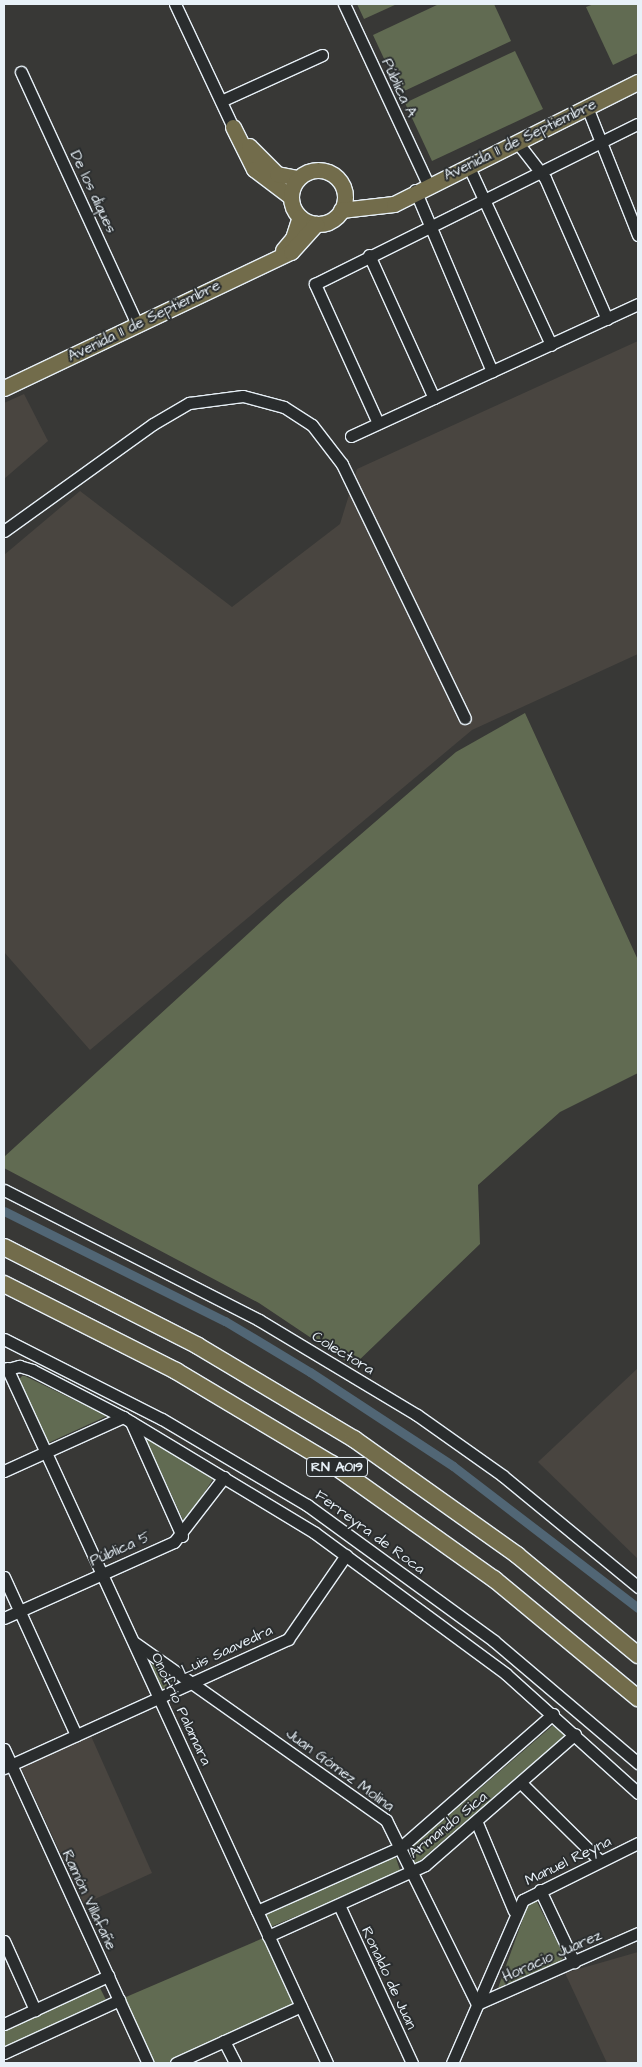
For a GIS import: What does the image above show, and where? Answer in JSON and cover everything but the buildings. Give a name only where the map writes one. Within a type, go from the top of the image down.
[{"type":"highway","name":"RN A019","points":[[4,1247],[198,1346],[354,1439],[517,1554],[638,1655]]},
{"type":"highway","name":"RN A019","points":[[4,1284],[176,1371],[332,1464],[494,1579],[638,1698]]},
{"type":"main road","name":"Avenida 11 de Septiembre","points":[[341,210],[382,207],[638,82]]},
{"type":"main road","points":[[232,127],[270,168],[298,178]]},
{"type":"main road","points":[[232,127],[254,169],[290,197],[300,217],[316,224]]},
{"type":"main road","points":[[290,197],[298,178],[311,170],[327,171],[344,188],[372,200],[415,191]]},
{"type":"main road","points":[[264,264],[292,252],[316,224],[333,220],[341,210],[344,188]]},
{"type":"main road","points":[[264,264],[293,238],[300,217]]},
{"type":"main road","name":"Avenida 11 de Septiembre","points":[[4,388],[264,264]]},
{"type":"main road","name":"Avenida 11 de Septiembre","points":[[4,383],[24,378]]},
{"type":"street","points":[[175,4],[232,127]]},
{"type":"street","name":"Pública A","points":[[344,4],[415,191],[492,371]]},
{"type":"street","points":[[221,101],[322,55]]},
{"type":"street","name":"De los diques","points":[[21,72],[137,324]]},
{"type":"street","points":[[586,108],[638,235]]},
{"type":"street","points":[[378,423],[315,284],[539,170],[638,124]]},
{"type":"street","points":[[516,142],[539,170],[607,319]]},
{"type":"street","points":[[468,165],[485,198],[551,345]]},
{"type":"street","points":[[369,255],[434,398]]},
{"type":"street","points":[[350,436],[638,304]]},
{"type":"street","points":[[4,532],[153,424],[190,403],[243,396],[284,406],[318,431],[342,464],[465,718]]},
{"type":"street","name":"Colectora","points":[[4,1190],[259,1320],[401,1406],[503,1476],[638,1587]]},
{"type":"street","name":"Ferreyra de Roca","points":[[4,1340],[162,1419],[307,1505],[494,1641],[638,1764]]},
{"type":"street","points":[[5,1369],[32,1370],[127,1420],[224,1477],[346,1555],[491,1661],[553,1714],[638,1793]]},
{"type":"street","name":"Onofrio Palamara","points":[[5,1369],[327,2063]]},
{"type":"street","points":[[4,1471],[45,1452],[127,1420]]},
{"type":"street","points":[[127,1420],[182,1536]]},
{"type":"street","name":"Pública 5","points":[[4,1618],[101,1575],[182,1536],[224,1477]]},
{"type":"street","name":"Luis Saavedra","points":[[7,1766],[288,1639],[346,1555]]},
{"type":"street","points":[[4,1577],[76,1735]]},
{"type":"street","name":"Juan Gómez Molina","points":[[133,1642],[386,1820],[477,2004]]},
{"type":"street","name":"Armando Sica","points":[[257,1910],[401,1847],[553,1714]]},
{"type":"street","name":"Armando Sica","points":[[268,1936],[413,1872],[476,1823],[575,1734]]},
{"type":"street","name":"Ramón Villafañe","points":[[4,1749],[7,1766],[148,2063]]},
{"type":"street","points":[[521,1783],[600,1861]]},
{"type":"street","points":[[452,2063],[514,1911],[476,1823]]},
{"type":"street","name":"Manuel Reyna","points":[[514,1911],[540,1890],[638,1843]]},
{"type":"street","points":[[540,1890],[574,1962]]},
{"type":"street","name":"Ronaldo de Juan","points":[[339,1905],[412,2063]]},
{"type":"street","name":"Horacio Juarez","points":[[477,2004],[638,1933]]},
{"type":"street","points":[[4,1942],[35,2010]]},
{"type":"street","points":[[4,2024],[108,1976]]},
{"type":"street","points":[[4,2053],[119,2000]]},
{"type":"street","points":[[176,2063],[301,2006]]},
{"type":"street","points":[[224,2041],[234,2063]]},
{"type":"shaded area","points":[[638,341],[638,654],[472,730],[90,1050],[4,952],[4,555],[80,491],[232,607],[340,524],[357,469]]},
{"type":"shaded area","points":[[24,394],[48,441],[4,479],[4,403]]},
{"type":"shaded area","points":[[638,1368],[638,1559],[538,1462]]},
{"type":"shaded area","points":[[91,1736],[152,1873],[84,1904],[21,1768]]},
{"type":"shaded area","points":[[638,1952],[638,2063],[607,2063],[565,1973]]},
{"type":"green space","points":[[357,4],[397,4],[364,19]]},
{"type":"green space","points":[[439,4],[494,4],[511,41],[400,93],[373,35]]},
{"type":"green space","points":[[594,4],[638,4],[638,53],[613,65],[586,7]]},
{"type":"green space","points":[[515,51],[543,109],[432,161],[405,103]]},
{"type":"green space","points":[[525,713],[638,960],[638,1073],[560,1112],[478,1185],[480,1244],[353,1366],[259,1303],[4,1168],[4,1157],[286,899],[456,752]]},
{"type":"green space","points":[[22,1376],[107,1416],[48,1443],[18,1381]]},
{"type":"green space","points":[[144,1435],[213,1479],[186,1521],[183,1520]]},
{"type":"green space","points":[[147,1661],[175,1679],[177,1685],[162,1691]]},
{"type":"green space","points":[[559,1720],[571,1730],[415,1865],[409,1850]]},
{"type":"green space","points":[[395,1855],[401,1873],[268,1928],[261,1913]]},
{"type":"green space","points":[[535,1898],[564,1955],[561,1961],[498,1988],[529,1902]]},
{"type":"green space","points":[[268,1936],[301,2006],[176,2063],[148,2063],[119,2000]]},
{"type":"green space","points":[[98,1984],[106,2000],[4,2048],[4,2028]]},
{"type":"waterway","points":[[4,1211],[225,1321],[310,1372],[453,1466],[638,1608]]}]
